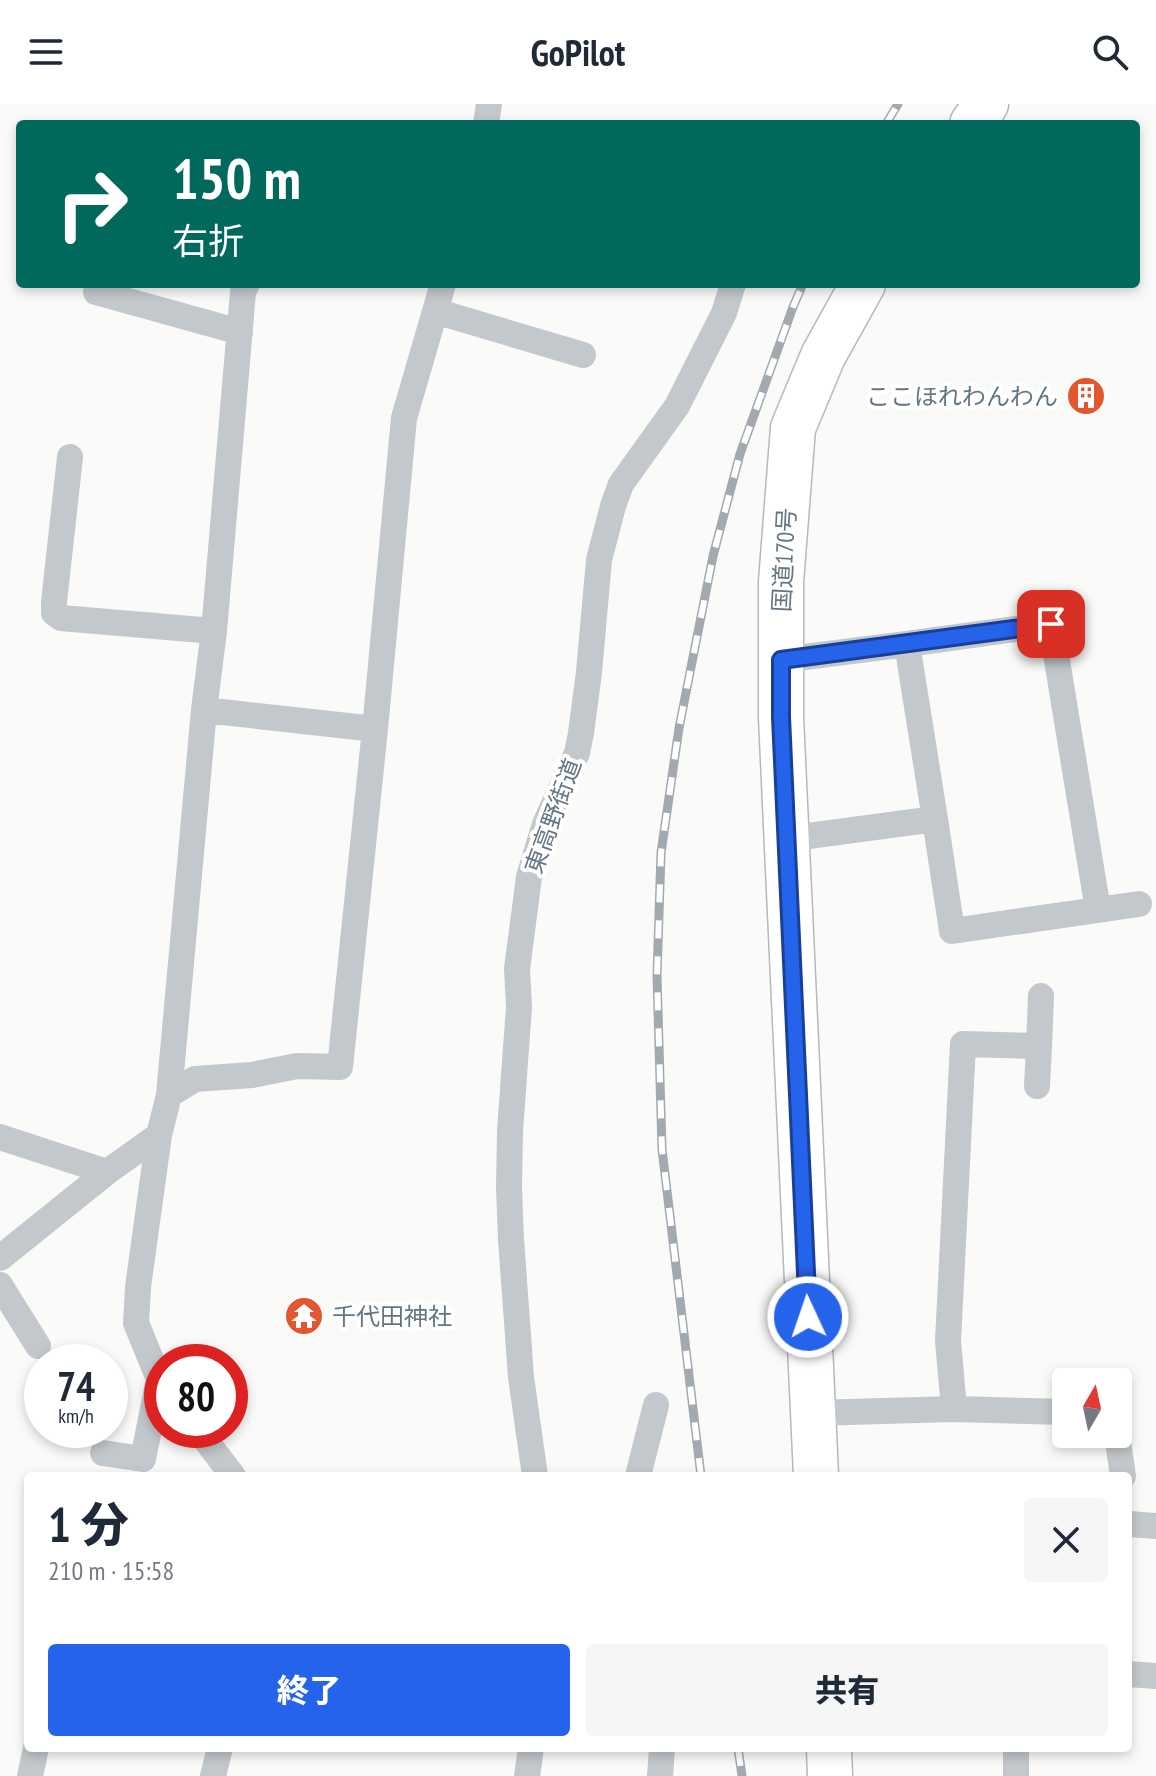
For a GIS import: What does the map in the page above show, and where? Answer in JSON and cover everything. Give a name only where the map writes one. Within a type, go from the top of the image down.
[{"type":"highway","name":"国道170号","points":[[816,1472],[781,717],[781,582],[793,428],[823,356],[861,288]]},
{"type":"highway","points":[[829,1752],[830,1776]]},
{"type":"street","points":[[145,1344],[136,1323],[138,1287],[159,1135],[169,1095],[245,288]]},
{"type":"street","points":[[169,1095],[195,1079],[252,1075],[297,1066],[340,1067],[404,418],[442,288]]},
{"type":"street","name":"東高野街道","points":[[534,1472],[521,1377],[509,1187],[519,1007],[517,969],[529,877],[545,824],[577,753],[589,672],[599,560],[613,506],[621,484],[677,406],[724,313],[732,288]]},
{"type":"street","points":[[96,292],[240,332]]},
{"type":"street","points":[[435,311],[583,355]]},
{"type":"street","points":[[70,457],[54,613],[61,618],[214,631]]},
{"type":"street","points":[[781,660],[1051,624],[1098,910]]},
{"type":"street","points":[[907,644],[952,931],[1139,904]]},
{"type":"street","points":[[204,710],[375,729]]},
{"type":"street","points":[[786,839],[935,819]]},
{"type":"street","points":[[1037,1086],[1041,996]]},
{"type":"street","points":[[954,1409],[948,1341],[963,1044],[1039,1046]]},
{"type":"street","points":[[6,1245],[159,1135]]},
{"type":"street","points":[[0,1137],[107,1172]]},
{"type":"street","points":[[0,1285],[37,1344]]},
{"type":"street","points":[[639,1472],[656,1405]]},
{"type":"street","points":[[813,1413],[954,1409],[1052,1412]]},
{"type":"street","points":[[103,1453],[143,1459],[145,1448]]},
{"type":"street","points":[[212,1448],[230,1472]]},
{"type":"street","points":[[1119,1448],[1122,1472]]},
{"type":"street","points":[[1132,1522],[1156,1526]]},
{"type":"street","points":[[1132,1674],[1156,1676]]},
{"type":"street","points":[[30,1776],[35,1752]]},
{"type":"street","points":[[213,1776],[219,1752]]},
{"type":"street","points":[[527,1776],[530,1752]]},
{"type":"street","points":[[660,1776],[662,1752]]},
{"type":"street","points":[[1016,1752],[1016,1776]]},
{"type":"railway","points":[[888,120],[898,104]]},
{"type":"railway","points":[[701,1472],[662,1149],[657,976],[661,853],[679,728],[713,556],[740,454],[801,288]]},
{"type":"railway","points":[[739,1752],[742,1776]]},
{"type":"place","name":"ここほれわんわん","points":[[1086,396]]},
{"type":"place","name":"千代田神社","points":[[304,1316]]},
{"type":"route","points":[[808,1317],[781,660],[1051,624]]}]
